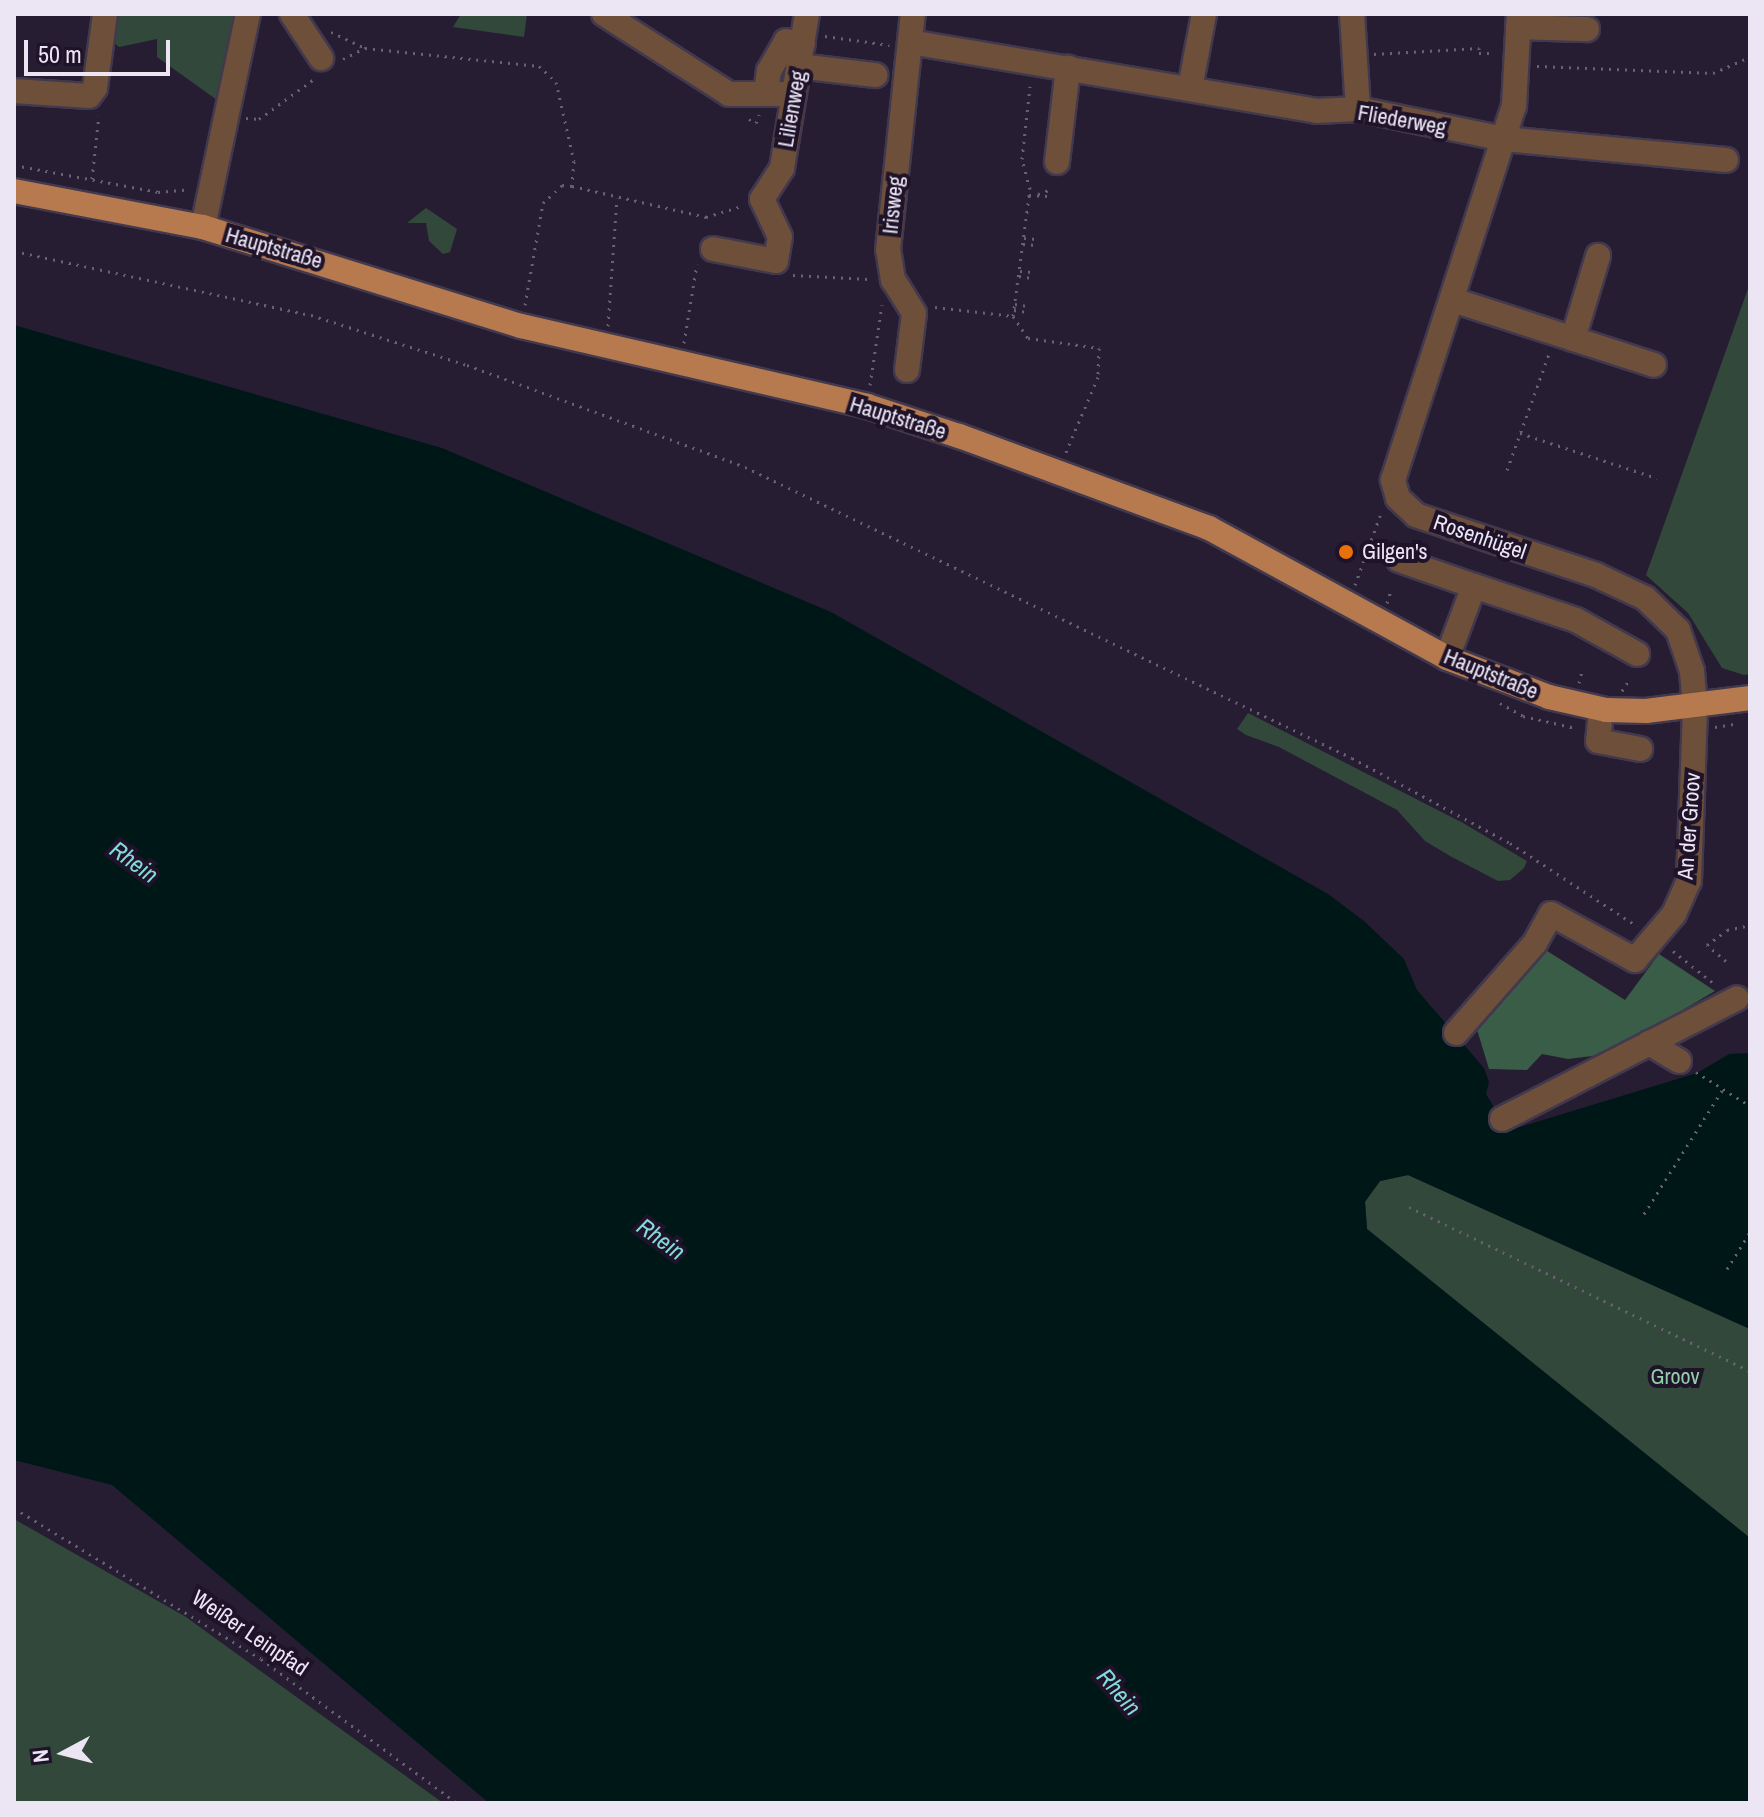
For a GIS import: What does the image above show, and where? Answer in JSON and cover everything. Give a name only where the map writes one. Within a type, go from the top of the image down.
[{"type":"main road","name":"Hauptstraße","points":[[14,191],[203,227],[521,326],[867,406],[1059,469],[1209,528],[1447,658],[1600,720],[1695,718],[1750,698]]},
{"type":"street","points":[[14,91],[78,99],[95,88],[105,14]]},
{"type":"street","points":[[203,227],[248,14]]},
{"type":"street","points":[[292,14],[325,66]]},
{"type":"street","points":[[604,14],[729,94],[793,94]]},
{"type":"street","name":"Irisweg","points":[[893,280],[888,250],[913,14]]},
{"type":"street","points":[[1190,88],[1204,14]]},
{"type":"street","points":[[1352,14],[1358,109]]},
{"type":"street","points":[[1393,480],[1504,139],[1517,59],[1518,21],[1587,29]]},
{"type":"street","points":[[766,94],[769,71],[786,41],[804,39],[875,75]]},
{"type":"street","name":"Lilienweg","points":[[762,199],[782,168],[804,39]]},
{"type":"street","name":"Fliederweg","points":[[910,45],[1033,62],[1316,111],[1358,109],[1504,139],[1726,160]]},
{"type":"street","points":[[1057,162],[1068,68]]},
{"type":"street","points":[[704,248],[776,261],[780,237],[762,199]]},
{"type":"street","points":[[1564,336],[1598,256]]},
{"type":"street","points":[[893,280],[914,313],[907,370]]},
{"type":"street","points":[[1453,300],[1654,365]]},
{"type":"street","name":"Rosenhügel","points":[[1393,480],[1398,498],[1416,515],[1596,575],[1645,598],[1667,617],[1686,644],[1695,718]]},
{"type":"street","points":[[1399,560],[1576,620],[1637,654]]},
{"type":"street","points":[[1447,658],[1474,586]]},
{"type":"street","name":"An der Groov","points":[[1655,937],[1689,881],[1695,718]]},
{"type":"street","points":[[1600,720],[1598,741],[1605,747],[1640,749]]},
{"type":"street","points":[[1456,1033],[1535,943],[1551,914],[1635,960],[1655,937]]},
{"type":"street","points":[[1502,1119],[1737,998]]},
{"type":"street","points":[[1649,1043],[1679,1061]]},
{"type":"path","points":[[326,28],[365,48],[539,66],[556,82],[574,161],[572,186]]},
{"type":"path","points":[[804,39],[910,45]]},
{"type":"path","points":[[1476,39],[1479,53],[1517,59],[1713,73],[1750,57]]},
{"type":"path","points":[[1426,42],[1427,51]]},
{"type":"path","points":[[228,117],[259,119],[325,66],[365,48]]},
{"type":"path","points":[[1354,55],[1477,48]]},
{"type":"path","points":[[1033,62],[1022,159],[1032,195],[1013,316],[1028,338],[1099,348],[1098,377],[1059,469]]},
{"type":"path","points":[[92,179],[100,120],[95,88]]},
{"type":"path","points":[[521,326],[543,203],[562,185],[706,217],[762,199]]},
{"type":"path","points":[[1032,195],[1049,193]]},
{"type":"path","points":[[606,347],[617,198]]},
{"type":"path","points":[[680,364],[704,248],[706,217]]},
{"type":"path","points":[[1024,237],[1036,239]]},
{"type":"path","points":[[1023,244],[1036,245]]},
{"type":"path","points":[[14,251],[311,315],[467,365],[745,467],[1352,758],[1510,843],[1655,937],[1707,980]]},
{"type":"path","points":[[776,261],[788,274],[893,280],[882,302],[869,393]]},
{"type":"path","points":[[1019,274],[1032,275]]},
{"type":"path","points":[[1015,304],[1027,306]]},
{"type":"path","points":[[924,305],[1013,316]]},
{"type":"path","points":[[1014,310],[1026,312]]},
{"type":"path","points":[[1507,470],[1520,433],[1564,336]]},
{"type":"path","points":[[1520,433],[1657,478]]},
{"type":"path","points":[[1354,588],[1393,480]]},
{"type":"path","points":[[1386,606],[1391,591]]},
{"type":"path","points":[[1622,694],[1624,681],[1630,678]]},
{"type":"path","points":[[1492,697],[1523,716],[1600,720]]},
{"type":"path","points":[[1695,718],[1737,723]]},
{"type":"path","points":[[1726,961],[1707,945],[1727,930],[1750,925]]},
{"type":"path","points":[[1679,1061],[1750,1106]]},
{"type":"path","points":[[1644,1214],[1723,1089]]},
{"type":"path","points":[[1409,1207],[1750,1371]]},
{"type":"path","points":[[1727,1269],[1750,1232]]},
{"type":"path","name":"Weißer Leinpfad","points":[[14,1508],[261,1659],[457,1803]]},
{"type":"green space","points":[[116,14],[236,14],[217,100],[157,57],[157,39],[119,47],[113,42]]},
{"type":"green space","points":[[461,14],[527,14],[524,37],[453,27]]},
{"type":"green space","points":[[426,208],[457,229],[450,252],[443,254],[429,241],[426,223],[407,223]]},
{"type":"green space","points":[[1750,283],[1750,674],[1744,675],[1722,668],[1688,613],[1646,575]]},
{"type":"green space","points":[[1248,713],[1463,823],[1527,861],[1524,868],[1510,880],[1498,881],[1450,856],[1425,841],[1397,810],[1279,747],[1237,729]]},
{"type":"green space","points":[[1544,949],[1625,1000],[1659,954],[1715,991],[1608,1054],[1568,1059],[1542,1054],[1527,1070],[1489,1069],[1475,1023]]},
{"type":"green space","name":"Groov","points":[[1408,1175],[1750,1329],[1750,1538],[1367,1229],[1365,1201],[1380,1181]]},
{"type":"green space","points":[[14,1519],[186,1617],[443,1803],[14,1803]]},
{"type":"water","name":"Rhein","points":[[14,325],[442,448],[831,612],[1328,894],[1364,921],[1404,959],[1417,990],[1484,1068],[1489,1082],[1486,1094],[1506,1127],[1520,1127],[1697,1073],[1729,1054],[1750,1053],[1750,1329],[1408,1175],[1380,1181],[1365,1202],[1367,1229],[1750,1538],[1750,1803],[489,1803],[112,1485],[14,1460]]},
{"type":"place","name":"Gilgen's","points":[[1346,552]]}]
